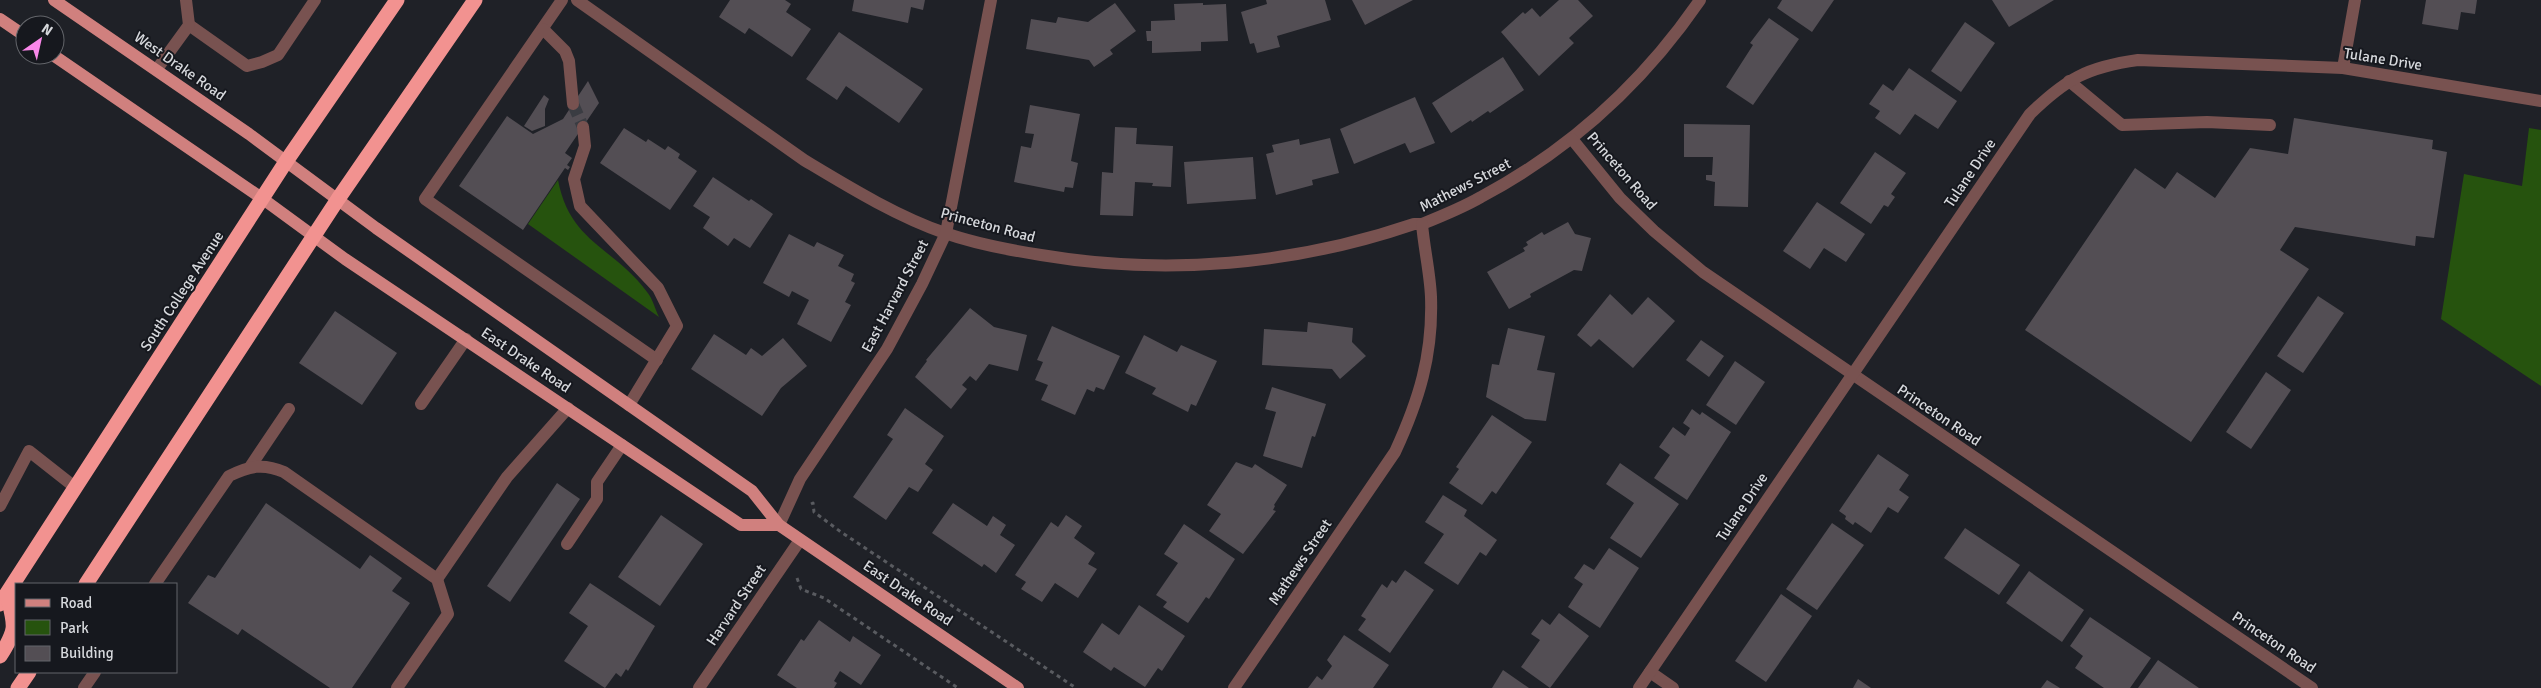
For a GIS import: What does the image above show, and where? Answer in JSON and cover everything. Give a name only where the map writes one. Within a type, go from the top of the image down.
[{"type":"highway","name":"South College Avenue","points":[[3,599],[263,199],[286,160],[397,0]]},
{"type":"highway","points":[[87,583],[338,199],[474,0]]},
{"type":"highway","points":[[0,656],[13,636],[15,627],[3,599]]},
{"type":"highway","points":[[18,688],[28,673]]},
{"type":"main road","name":"West Drake Road","points":[[54,0],[157,68],[286,160]]},
{"type":"main road","points":[[0,19],[15,29]]},
{"type":"main road","points":[[65,64],[263,199]]},
{"type":"main road","name":"East Drake Road","points":[[286,160],[376,228],[752,491],[779,525],[1018,688]]},
{"type":"main road","name":"East Drake Road","points":[[263,199],[314,237],[741,524],[779,525]]},
{"type":"street","points":[[157,68],[189,24],[186,0]]},
{"type":"street","points":[[189,24],[247,66],[278,55],[315,0]]},
{"type":"street","points":[[562,0],[425,199],[657,360]]},
{"type":"street","name":"Princeton Road","points":[[577,0],[804,160],[842,183],[946,234],[1014,251],[1079,262],[1131,266],[1209,265],[1274,259],[1343,245],[1414,224],[1422,224]]},
{"type":"street","name":"East Harvard Street","points":[[779,525],[800,479],[887,349],[946,234],[991,0]]},
{"type":"street","name":"Mathews Street","points":[[1234,688],[1394,452],[1413,413],[1424,381],[1430,338],[1431,295],[1422,224],[1480,198],[1526,172],[1572,139],[1609,107],[1653,62],[1700,0]]},
{"type":"street","points":[[2343,68],[2355,0]]},
{"type":"street","points":[[543,29],[565,51],[569,61],[573,104]]},
{"type":"street","name":"Tulane Drive","points":[[1639,688],[2030,114],[2055,90],[2069,81],[2108,64],[2138,60],[2343,68],[2541,101]]},
{"type":"street","points":[[2069,81],[2122,126],[2207,122],[2270,125]]},
{"type":"street","points":[[583,127],[585,146],[574,179],[580,206],[658,288],[676,326],[629,405]]},
{"type":"street","name":"Princeton Road","points":[[1572,139],[1620,198],[1668,243],[1703,272],[1852,376],[2312,688]]},
{"type":"street","points":[[422,404],[466,339]]},
{"type":"street","points":[[437,579],[508,477],[568,408]]},
{"type":"street","points":[[250,467],[289,409]]},
{"type":"street","points":[[567,544],[597,499],[598,482],[622,445]]},
{"type":"street","points":[[0,506],[29,451],[76,488]]},
{"type":"street","points":[[156,583],[229,476],[250,467],[271,466],[284,472],[437,579],[448,614],[398,688]]},
{"type":"street","name":"Harvard Street","points":[[698,688],[800,540]]},
{"type":"street","points":[[1650,672],[1673,688]]},
{"type":"street","points":[[84,688],[94,673]]},
{"type":"path","points":[[813,503],[814,512],[841,532],[1076,688]]},
{"type":"path","points":[[801,589],[824,598],[958,688]]},
{"type":"green space","points":[[2529,128],[2541,130],[2541,386],[2441,319],[2464,174],[2522,186]]},
{"type":"green space","points":[[558,180],[564,201],[572,218],[595,243],[634,277],[649,295],[659,317],[528,224]]},
{"type":"building","points":[[730,0],[785,0],[791,4],[786,12],[811,29],[792,57],[749,28],[745,34],[719,17]]},
{"type":"building","points":[[854,0],[925,0],[923,10],[911,7],[908,23],[852,11]]},
{"type":"building","points":[[1266,0],[1325,0],[1331,20],[1277,36],[1280,47],[1257,53],[1254,43],[1250,44],[1241,12],[1267,4]]},
{"type":"building","points":[[1352,0],[1413,0],[1365,25]]},
{"type":"building","points":[[1559,0],[1578,0],[1593,16],[1569,38],[1574,43],[1539,76],[1501,32],[1523,12],[1525,14],[1532,8],[1540,17]]},
{"type":"building","points":[[1782,0],[1834,0],[1812,32],[1777,8]]},
{"type":"building","points":[[1992,0],[2054,0],[2009,27]]},
{"type":"building","points":[[2426,0],[2477,0],[2475,14],[2461,12],[2458,30],[2422,24]]},
{"type":"building","points":[[1115,3],[1136,31],[1110,50],[1113,54],[1094,67],[1089,60],[1026,49],[1031,19],[1056,23],[1058,17],[1088,22]]},
{"type":"building","points":[[1203,3],[1203,5],[1226,4],[1228,41],[1201,42],[1201,51],[1152,53],[1152,41],[1147,41],[1146,31],[1151,31],[1151,21],[1175,20],[1174,4]]},
{"type":"building","points":[[1769,18],[1799,39],[1753,105],[1726,87],[1753,45],[1750,43]]},
{"type":"building","points":[[1965,22],[1995,43],[1961,92],[1931,71]]},
{"type":"building","points":[[839,32],[923,89],[899,123],[846,86],[837,100],[806,79]]},
{"type":"building","points":[[1503,57],[1524,90],[1490,113],[1488,111],[1451,133],[1432,103]]},
{"type":"building","points":[[1909,68],[1957,101],[1938,129],[1915,114],[1900,135],[1875,118],[1880,111],[1869,104],[1883,84],[1893,91]]},
{"type":"building","points":[[588,81],[599,103],[565,153],[572,158],[567,165],[570,167],[568,170],[565,168],[523,230],[459,186],[507,116],[533,134],[563,119]]},
{"type":"building","points":[[544,95],[549,99],[545,109],[545,126],[532,131],[524,126]]},
{"type":"building","points":[[1415,97],[1435,143],[1410,153],[1405,143],[1354,164],[1340,129]]},
{"type":"building","points":[[1030,105],[1080,114],[1071,161],[1078,163],[1073,188],[1065,187],[1064,192],[1014,182],[1021,146],[1031,148],[1034,134],[1025,133]]},
{"type":"building","points":[[2294,118],[2433,140],[2432,149],[2447,152],[2434,238],[2416,236],[2415,246],[2295,227],[2280,250],[2309,269],[2191,442],[2025,330],[2135,168],[2165,189],[2177,172],[2215,198],[2250,148],[2288,154]]},
{"type":"building","points":[[1684,124],[1750,125],[1748,207],[1714,206],[1715,182],[1706,180],[1706,175],[1712,175],[1713,157],[1684,157]]},
{"type":"building","points":[[1115,127],[1137,128],[1136,144],[1173,146],[1171,187],[1152,186],[1153,183],[1135,182],[1133,216],[1100,215],[1102,172],[1113,173]]},
{"type":"building","points":[[624,128],[646,142],[648,139],[665,150],[668,146],[680,154],[678,158],[697,171],[670,210],[600,163]]},
{"type":"building","points":[[1330,138],[1339,173],[1312,180],[1313,185],[1276,195],[1266,154],[1274,152],[1272,145],[1299,139],[1300,145]]},
{"type":"building","points":[[1875,152],[1906,173],[1891,194],[1895,197],[1888,207],[1884,205],[1871,224],[1840,203]]},
{"type":"building","points":[[1253,157],[1256,199],[1187,204],[1184,162]]},
{"type":"building","points":[[713,177],[749,201],[751,199],[773,214],[750,248],[734,238],[728,246],[703,228],[710,217],[693,206]]},
{"type":"building","points":[[1817,202],[1865,234],[1846,262],[1824,248],[1810,269],[1783,251]]},
{"type":"building","points":[[1568,222],[1575,234],[1591,238],[1582,271],[1574,270],[1530,294],[1531,297],[1509,309],[1487,272],[1525,251],[1523,248],[1528,245],[1526,242],[1542,232],[1544,235]]},
{"type":"building","points":[[789,234],[814,247],[817,242],[844,255],[838,266],[854,274],[851,281],[855,283],[845,302],[851,305],[831,342],[797,324],[809,300],[792,291],[789,297],[763,283]]},
{"type":"building","points":[[1610,294],[1632,315],[1648,297],[1675,321],[1633,368],[1599,339],[1591,347],[1577,335]]},
{"type":"building","points":[[2318,296],[2344,313],[2303,373],[2277,356]]},
{"type":"building","points":[[970,308],[994,327],[1027,335],[1018,371],[989,364],[976,381],[970,376],[962,385],[967,389],[951,409],[915,377],[926,360]]},
{"type":"building","points":[[335,311],[397,353],[362,405],[299,363]]},
{"type":"building","points":[[1308,322],[1353,328],[1352,342],[1366,356],[1340,379],[1332,369],[1262,365],[1264,329],[1307,332]]},
{"type":"building","points":[[1052,326],[1120,356],[1104,390],[1096,387],[1094,392],[1087,389],[1075,415],[1041,400],[1048,385],[1035,380],[1043,362],[1037,360]]},
{"type":"building","points":[[1508,328],[1545,336],[1537,370],[1555,373],[1546,421],[1525,419],[1486,397],[1492,364],[1499,365]]},
{"type":"building","points":[[714,334],[746,355],[751,348],[762,356],[783,338],[807,366],[781,388],[762,416],[691,369]]},
{"type":"building","points":[[1144,335],[1177,352],[1181,345],[1217,361],[1196,406],[1191,404],[1188,412],[1152,394],[1156,388],[1125,373]]},
{"type":"building","points":[[1701,340],[1724,356],[1709,377],[1686,360]]},
{"type":"building","points":[[1735,361],[1765,382],[1736,425],[1706,405]]},
{"type":"building","points":[[2266,372],[2291,390],[2251,449],[2226,432]]},
{"type":"building","points":[[1272,387],[1326,404],[1315,437],[1312,436],[1302,468],[1263,456],[1276,412],[1265,409]]},
{"type":"building","points":[[905,408],[944,436],[925,464],[933,470],[918,492],[909,487],[886,520],[853,497],[893,439],[887,435]]},
{"type":"building","points":[[1692,409],[1700,415],[1702,412],[1731,432],[1687,500],[1654,478],[1670,455],[1659,447],[1673,427],[1685,436],[1690,428],[1683,423]]},
{"type":"building","points":[[1492,415],[1532,442],[1496,494],[1492,491],[1482,505],[1449,483],[1459,469],[1456,467]]},
{"type":"building","points":[[1878,454],[1909,475],[1899,490],[1909,497],[1898,513],[1888,507],[1871,533],[1855,522],[1853,525],[1839,511]]},
{"type":"building","points":[[1236,462],[1252,468],[1255,464],[1287,485],[1274,505],[1273,510],[1276,511],[1243,554],[1209,531],[1221,514],[1207,505]]},
{"type":"building","points":[[1620,463],[1679,504],[1641,558],[1610,538],[1634,503],[1606,484]]},
{"type":"building","points":[[557,483],[580,499],[510,602],[487,586]]},
{"type":"building","points":[[1443,495],[1467,510],[1464,516],[1497,540],[1486,556],[1480,552],[1458,585],[1424,563],[1444,534],[1425,522]]},
{"type":"building","points":[[266,503],[360,569],[370,555],[402,578],[392,591],[410,603],[352,688],[330,688],[242,629],[238,635],[188,603],[208,575],[215,578]]},
{"type":"building","points":[[953,503],[987,526],[993,516],[1006,525],[1000,535],[1015,545],[996,573],[984,564],[982,567],[932,533]]},
{"type":"building","points":[[661,515],[703,544],[660,606],[618,577]]},
{"type":"building","points":[[1066,515],[1082,526],[1074,538],[1095,553],[1088,564],[1097,569],[1078,598],[1055,583],[1042,602],[1021,589],[1026,582],[1015,575],[1051,522],[1058,527]]},
{"type":"building","points":[[1832,523],[1864,545],[1817,610],[1786,589]]},
{"type":"building","points":[[1184,524],[1235,559],[1209,599],[1206,597],[1188,623],[1163,607],[1167,602],[1156,595],[1178,563],[1164,554]]},
{"type":"building","points":[[1965,528],[2020,565],[1999,595],[1944,558]]},
{"type":"building","points":[[1609,548],[1639,568],[1600,628],[1568,607],[1583,584],[1574,578],[1584,564],[1594,570]]},
{"type":"building","points":[[1405,570],[1434,590],[1390,653],[1358,630],[1366,619],[1361,616],[1382,584],[1387,588],[1392,580],[1396,583]]},
{"type":"building","points":[[2029,571],[2084,610],[2062,642],[2006,603]]},
{"type":"building","points":[[590,583],[655,626],[628,671],[626,669],[621,677],[616,673],[605,688],[564,661],[588,626],[569,613]]},
{"type":"building","points":[[1781,594],[1812,616],[1766,682],[1735,661]]},
{"type":"building","points":[[1139,605],[1185,636],[1162,671],[1158,668],[1145,687],[1114,667],[1111,671],[1083,652],[1102,623],[1119,635]]},
{"type":"building","points":[[1559,613],[1589,636],[1550,688],[1521,667],[1540,640],[1531,634],[1542,619],[1550,625]]},
{"type":"building","points":[[2090,617],[2151,658],[2130,688],[2104,688],[2075,668],[2083,656],[2070,646]]},
{"type":"building","points":[[819,620],[850,642],[853,636],[881,655],[861,685],[840,671],[834,681],[837,683],[834,688],[797,688],[777,675],[801,639],[804,641]]},
{"type":"building","points":[[1344,635],[1389,665],[1373,688],[1308,688],[1317,676],[1322,680],[1332,666],[1327,660]]},
{"type":"building","points":[[2158,660],[2199,688],[2138,688]]},
{"type":"building","points":[[1503,670],[1529,688],[1492,688]]},
{"type":"building","points":[[1858,679],[1871,688],[1853,688]]},
{"type":"building","points":[[2047,680],[2060,688],[2041,688]]},
{"type":"tunnel","points":[[573,104],[583,127]]}]
